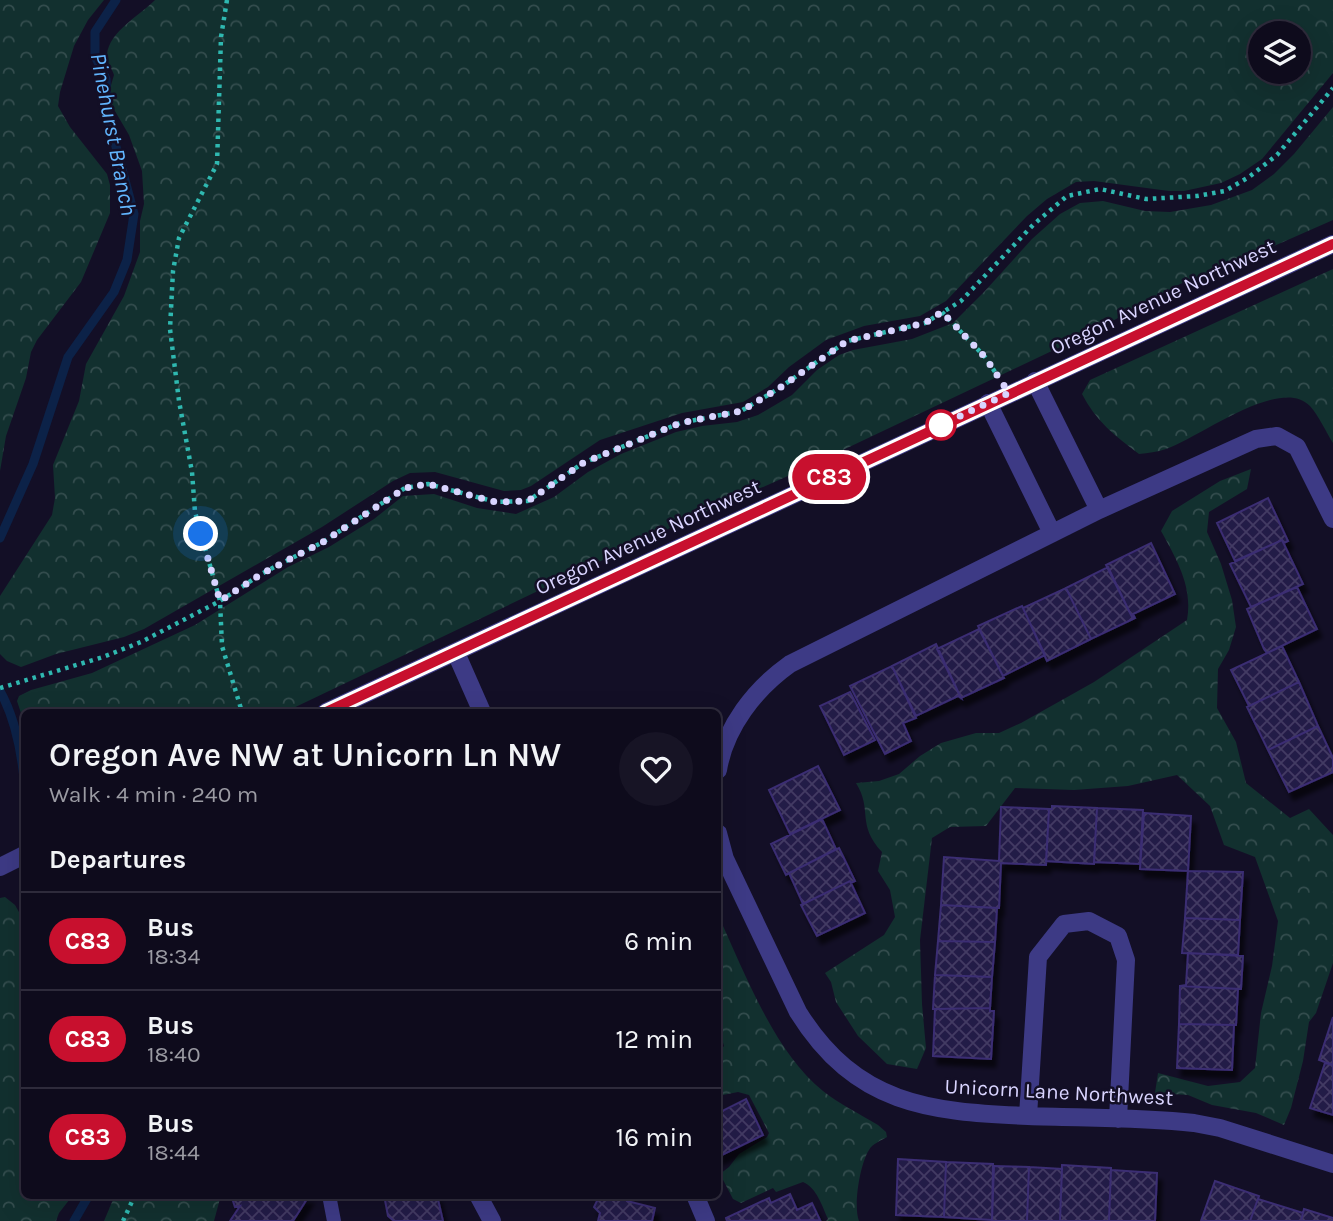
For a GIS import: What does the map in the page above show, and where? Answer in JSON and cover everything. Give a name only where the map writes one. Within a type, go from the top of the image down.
[{"type":"street","name":"Oregon Avenue Northwest","points":[[333,709],[1333,244]]},
{"type":"street","points":[[1035,381],[1100,510]]},
{"type":"street","points":[[988,403],[1052,533]]},
{"type":"street","points":[[721,759],[725,744],[745,709],[768,680],[798,659],[1052,533],[1256,439],[1278,436],[1297,447],[1333,519]]},
{"type":"street","points":[[456,653],[481,709]]},
{"type":"street","name":"Unicorn Lane Northwest","points":[[721,844],[725,859],[794,1005],[817,1040],[848,1070],[870,1086],[911,1103],[966,1113],[1194,1123],[1220,1128],[1333,1164]]},
{"type":"street","points":[[4,865],[21,856]]},
{"type":"street","points":[[1028,1116],[1038,957],[1064,924],[1089,921],[1118,936],[1126,960],[1118,1119]]},
{"type":"street","points":[[480,1199],[492,1221]]},
{"type":"street","points":[[697,1199],[706,1221]]},
{"type":"lane","points":[[330,1199],[334,1221]]},
{"type":"path","points":[[227,0],[220,37],[217,164],[179,238],[173,271],[170,329],[192,472],[195,512],[220,601],[222,646],[242,709]]},
{"type":"path","points":[[0,688],[103,657],[141,642],[220,601],[263,573],[323,542],[405,488],[428,484],[496,502],[528,501],[583,463],[680,423],[741,411],[847,341],[925,323],[961,301],[1033,225],[1067,196],[1100,190],[1146,199],[1197,196],[1225,191],[1249,177],[1277,155],[1333,88]]},
{"type":"path","points":[[942,312],[985,357],[1009,393]]},
{"type":"path","points":[[123,1221],[133,1199]]},
{"type":"green space","points":[[0,0],[104,0],[88,20],[74,46],[58,106],[70,127],[107,174],[110,185],[110,213],[81,282],[31,352],[26,378],[6,436],[0,471]]},
{"type":"green space","points":[[155,0],[1333,0],[1333,73],[1262,159],[1240,174],[1221,183],[1184,191],[1094,181],[1076,182],[1047,199],[1027,216],[946,301],[920,316],[864,326],[826,340],[789,367],[768,387],[743,402],[682,413],[600,440],[521,490],[504,491],[435,472],[410,473],[144,629],[21,667],[7,661],[0,654],[0,596],[52,515],[55,498],[53,465],[79,401],[86,364],[124,296],[140,252],[140,221],[144,204],[142,171],[129,135],[112,106],[109,92],[114,75],[108,62],[109,46],[126,24]]},
{"type":"green space","points":[[1333,107],[1333,220],[1219,270],[1180,284],[1096,330],[788,476],[674,526],[291,709],[21,709],[21,713],[17,701],[19,696],[31,690],[92,673],[195,625],[288,567],[329,547],[374,519],[403,496],[434,494],[477,508],[516,514],[554,497],[588,472],[621,454],[676,432],[737,422],[758,415],[792,395],[817,370],[839,355],[912,339],[953,323],[1032,239],[1060,214],[1080,203],[1103,201],[1145,211],[1170,212],[1211,205],[1252,190],[1274,174]]},
{"type":"green space","points":[[1333,269],[1333,443],[1310,406],[1297,398],[1279,398],[1239,412],[1166,449],[1139,454],[1107,427],[1093,412],[1082,394],[1090,380]]},
{"type":"green space","points":[[1251,469],[1247,489],[1209,512],[1207,532],[1232,600],[1236,627],[1229,650],[1218,669],[1217,708],[1236,742],[1246,783],[1290,818],[1309,809],[1333,835],[1333,963],[1316,1013],[1309,1022],[1303,1061],[1284,1125],[1256,1113],[1212,1105],[1188,1095],[1155,1093],[1158,1073],[1208,1086],[1240,1082],[1255,1068],[1261,1013],[1272,966],[1278,921],[1255,857],[1224,845],[1210,806],[1177,775],[1128,786],[1074,790],[1015,788],[986,826],[950,827],[932,838],[920,940],[926,1048],[917,1069],[887,1064],[858,1036],[836,1002],[831,982],[825,973],[884,935],[895,917],[890,890],[878,871],[882,852],[869,833],[864,801],[856,783],[879,781],[899,774],[941,743],[976,733],[999,733],[1021,723],[1094,682],[1187,620],[1186,585],[1161,531],[1172,511],[1220,481]]},
{"type":"green space","points":[[5,897],[15,905],[21,916],[21,1199],[70,1199],[56,1221],[0,1221],[0,898]]},
{"type":"green space","points":[[721,922],[775,1033],[805,1075],[823,1091],[886,1132],[887,1137],[870,1148],[863,1165],[857,1196],[859,1221],[826,1221],[828,1219],[818,1198],[812,1188],[803,1182],[776,1192],[773,1188],[741,1203],[733,1199],[721,1173],[739,1154],[767,1137],[769,1133],[749,1095],[738,1092],[721,1095],[721,1050],[724,1046],[721,1036]]},
{"type":"green space","points":[[113,1199],[220,1199],[214,1221],[104,1221]]},
{"type":"building","points":[[1268,498],[1288,541],[1284,543],[1282,540],[1235,561],[1217,523]]},
{"type":"building","points":[[1282,540],[1303,584],[1251,607],[1230,564]]},
{"type":"building","points":[[1151,543],[1175,594],[1133,614],[1133,619],[1106,565]]},
{"type":"building","points":[[1108,567],[1133,619],[1091,639],[1066,588]]},
{"type":"building","points":[[1297,587],[1317,629],[1267,653],[1247,609]]},
{"type":"building","points":[[1066,588],[1091,639],[1047,661],[1023,608]]},
{"type":"building","points":[[1022,606],[1045,655],[1003,676],[978,626]]},
{"type":"building","points":[[979,629],[1004,678],[961,698],[937,649]]},
{"type":"building","points":[[936,644],[961,698],[958,696],[916,716],[892,666]]},
{"type":"building","points":[[1282,646],[1299,682],[1249,706],[1231,670]]},
{"type":"building","points":[[892,666],[916,718],[903,723],[911,741],[885,754],[850,686]]},
{"type":"building","points":[[1299,682],[1318,726],[1268,750],[1247,707]]},
{"type":"building","points":[[850,692],[875,740],[844,755],[820,706]]},
{"type":"building","points":[[1318,726],[1333,758],[1333,772],[1289,792],[1268,750]]},
{"type":"building","points":[[818,766],[840,810],[790,834],[769,790]]},
{"type":"building","points":[[1052,806],[1097,808],[1094,864],[1046,861],[1049,809],[1052,809]]},
{"type":"building","points":[[1001,807],[1049,809],[1046,865],[1001,863],[999,908],[941,905],[944,857],[999,861]]},
{"type":"building","points":[[1097,808],[1143,810],[1140,864],[1094,862]]},
{"type":"building","points":[[1144,813],[1191,816],[1188,871],[1140,869]]},
{"type":"building","points":[[822,819],[836,849],[786,875],[771,844]]},
{"type":"building","points":[[839,848],[855,881],[803,904],[789,873]]},
{"type":"building","points":[[1188,871],[1243,872],[1240,920],[1185,918]]},
{"type":"building","points":[[850,881],[865,913],[817,936],[801,905]]},
{"type":"building","points":[[941,905],[997,908],[995,942],[938,941]]},
{"type":"building","points":[[1185,918],[1240,920],[1238,955],[1182,953]]},
{"type":"building","points":[[938,941],[995,942],[992,977],[935,975]]},
{"type":"building","points":[[1188,953],[1243,956],[1241,989],[1180,986],[1186,985]]},
{"type":"building","points":[[935,975],[992,977],[990,1008],[933,1009]]},
{"type":"building","points":[[1180,986],[1238,989],[1236,1025],[1179,1024]]},
{"type":"building","points":[[990,1008],[990,1011],[994,1011],[991,1059],[933,1056],[935,1009]]},
{"type":"building","points":[[1333,1017],[1333,1065],[1319,1060]]},
{"type":"building","points":[[1179,1024],[1234,1025],[1232,1070],[1177,1068]]},
{"type":"building","points":[[1325,1063],[1333,1065],[1333,1115],[1310,1108]]},
{"type":"building","points":[[746,1099],[763,1135],[721,1156],[721,1112]]},
{"type":"building","points":[[898,1159],[946,1162],[944,1217],[896,1215]]},
{"type":"building","points":[[946,1162],[993,1164],[992,1220],[944,1217]]},
{"type":"building","points":[[1062,1165],[1111,1168],[1109,1221],[1060,1221]]},
{"type":"building","points":[[994,1166],[1029,1167],[1027,1221],[992,1221]]},
{"type":"building","points":[[1029,1167],[1062,1169],[1060,1221],[1027,1221]]},
{"type":"building","points":[[1111,1170],[1157,1173],[1155,1221],[1109,1221]]},
{"type":"building","points":[[1215,1181],[1259,1196],[1250,1221],[1201,1221]]},
{"type":"building","points":[[790,1194],[797,1210],[812,1203],[820,1220],[727,1221],[726,1218],[769,1198],[771,1203]]},
{"type":"building","points":[[232,1199],[307,1199],[293,1221],[230,1221],[240,1206],[235,1207]]},
{"type":"building","points":[[385,1199],[438,1199],[443,1221],[394,1221],[388,1216]]},
{"type":"building","points":[[598,1199],[627,1199],[655,1208],[652,1221],[598,1221],[600,1213],[594,1207]]},
{"type":"building","points":[[1258,1199],[1303,1213],[1301,1221],[1250,1221]]},
{"type":"building","points":[[1304,1209],[1333,1218],[1333,1221],[1301,1221]]},
{"type":"waterway","name":"Pinehurst Branch","points":[[0,538],[33,464],[68,357],[114,292],[127,260],[134,214],[107,113],[106,79],[95,56],[95,32],[116,0]]},
{"type":"waterway","name":"Pinehurst Branch","points":[[0,691],[10,712],[21,756]]},
{"type":"waterway","name":"Pinehurst Branch","points":[[74,1221],[87,1199]]},
{"type":"bus line","name":"C83","points":[[333,709],[1333,244]]},
{"type":"route","points":[[201,534],[220,601],[263,573],[323,542],[405,488],[428,484],[496,502],[528,501],[583,463],[680,423],[741,411],[847,341],[925,323],[942,312],[985,357],[1009,393],[941,425]]}]
